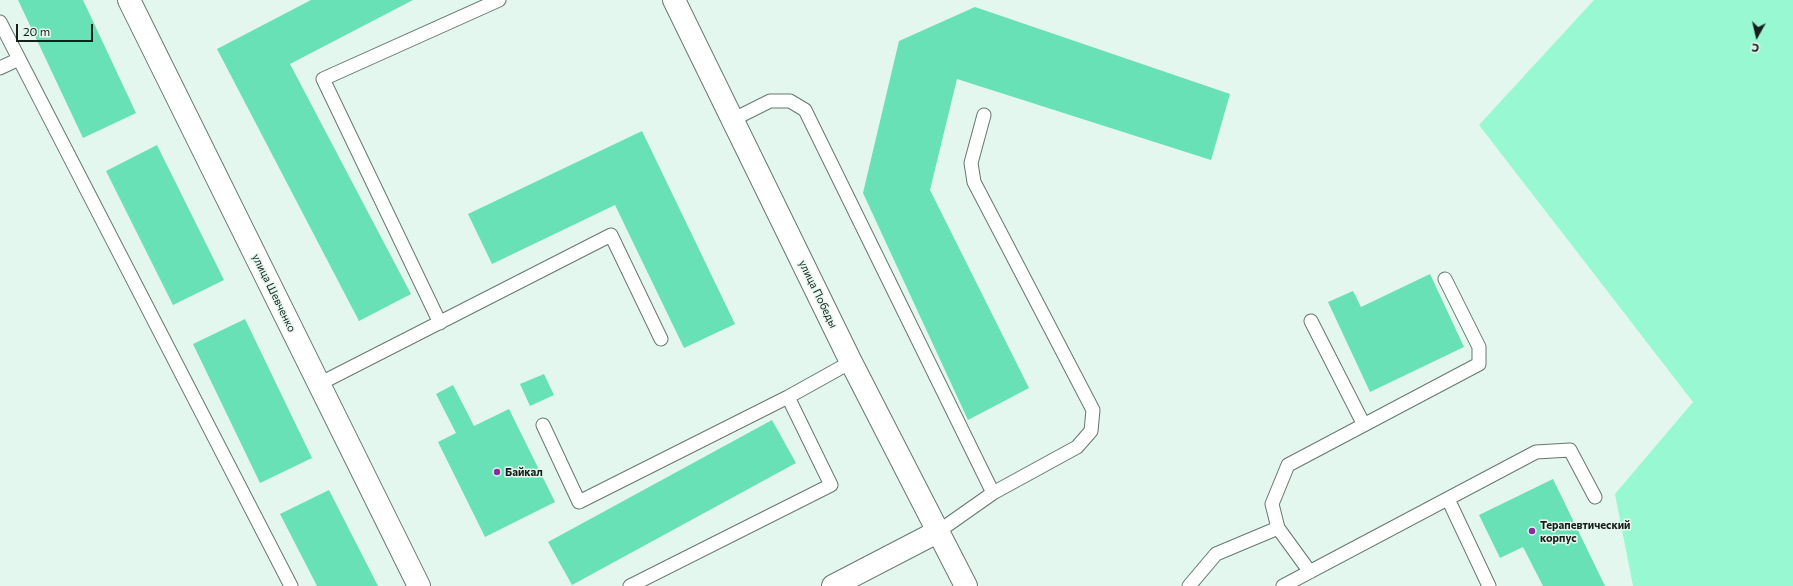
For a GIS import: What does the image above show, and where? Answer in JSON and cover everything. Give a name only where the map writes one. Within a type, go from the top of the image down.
[{"type":"street","name":"улица Шевченко","points":[[129,0],[419,586]]},
{"type":"street","name":"улица Победы","points":[[674,0],[734,119],[851,362],[966,586]]},
{"type":"street","points":[[833,586],[939,532]]},
{"type":"lane","points":[[440,323],[323,80],[499,0]]},
{"type":"lane","points":[[0,22],[291,586]]},
{"type":"lane","points":[[0,68],[19,59]]},
{"type":"lane","points":[[734,119],[770,101],[790,100],[805,110],[993,493]]},
{"type":"lane","points":[[939,532],[993,493],[1077,447],[1091,431],[1093,410],[974,182],[971,163],[984,115]]},
{"type":"lane","points":[[319,384],[611,235],[661,339]]},
{"type":"lane","points":[[1310,572],[1278,528],[1272,504],[1288,465],[1479,364],[1479,347],[1445,279]]},
{"type":"lane","points":[[1311,321],[1364,425]]},
{"type":"lane","points":[[543,425],[579,502],[788,397],[851,362]]},
{"type":"lane","points":[[630,586],[831,485],[788,397]]},
{"type":"lane","points":[[1283,586],[1536,452],[1570,450],[1595,497]]},
{"type":"lane","points":[[1448,499],[1489,586]]},
{"type":"lane","points":[[1189,586],[1216,554],[1278,528]]},
{"type":"green space","points":[[1594,0],[1793,0],[1793,586],[1633,586],[1615,494],[1693,402],[1479,125]]},
{"type":"building","points":[[18,0],[83,0],[136,113],[83,138]]},
{"type":"building","points":[[311,0],[413,0],[290,64],[411,294],[359,321],[217,49]]},
{"type":"building","points":[[975,7],[1230,94],[1211,160],[957,79],[930,190],[1029,388],[968,420],[863,193],[899,41]]},
{"type":"building","points":[[642,131],[735,324],[684,348],[615,205],[492,264],[468,214]]},
{"type":"building","points":[[157,145],[224,280],[173,305],[106,171]]},
{"type":"building","points":[[1430,274],[1464,347],[1370,392],[1328,302],[1353,291],[1361,307]]},
{"type":"building","points":[[245,319],[312,458],[260,483],[193,344]]},
{"type":"building","points":[[544,374],[554,395],[530,406],[520,384]]},
{"type":"building","name":"Байкал","points":[[453,385],[474,426],[509,409],[555,502],[485,537],[438,442],[456,433],[436,394]]},
{"type":"building","points":[[772,420],[796,463],[572,585],[548,542]]},
{"type":"building","name":"Терапевтический корпус","points":[[1553,479],[1605,586],[1543,586],[1523,547],[1500,558],[1479,515]]},
{"type":"building","points":[[329,490],[378,586],[317,586],[280,514]]},
{"type":"place","name":"Байкал","points":[[497,472]]},
{"type":"place","name":"Терапевтический корпус","points":[[1532,531]]}]
